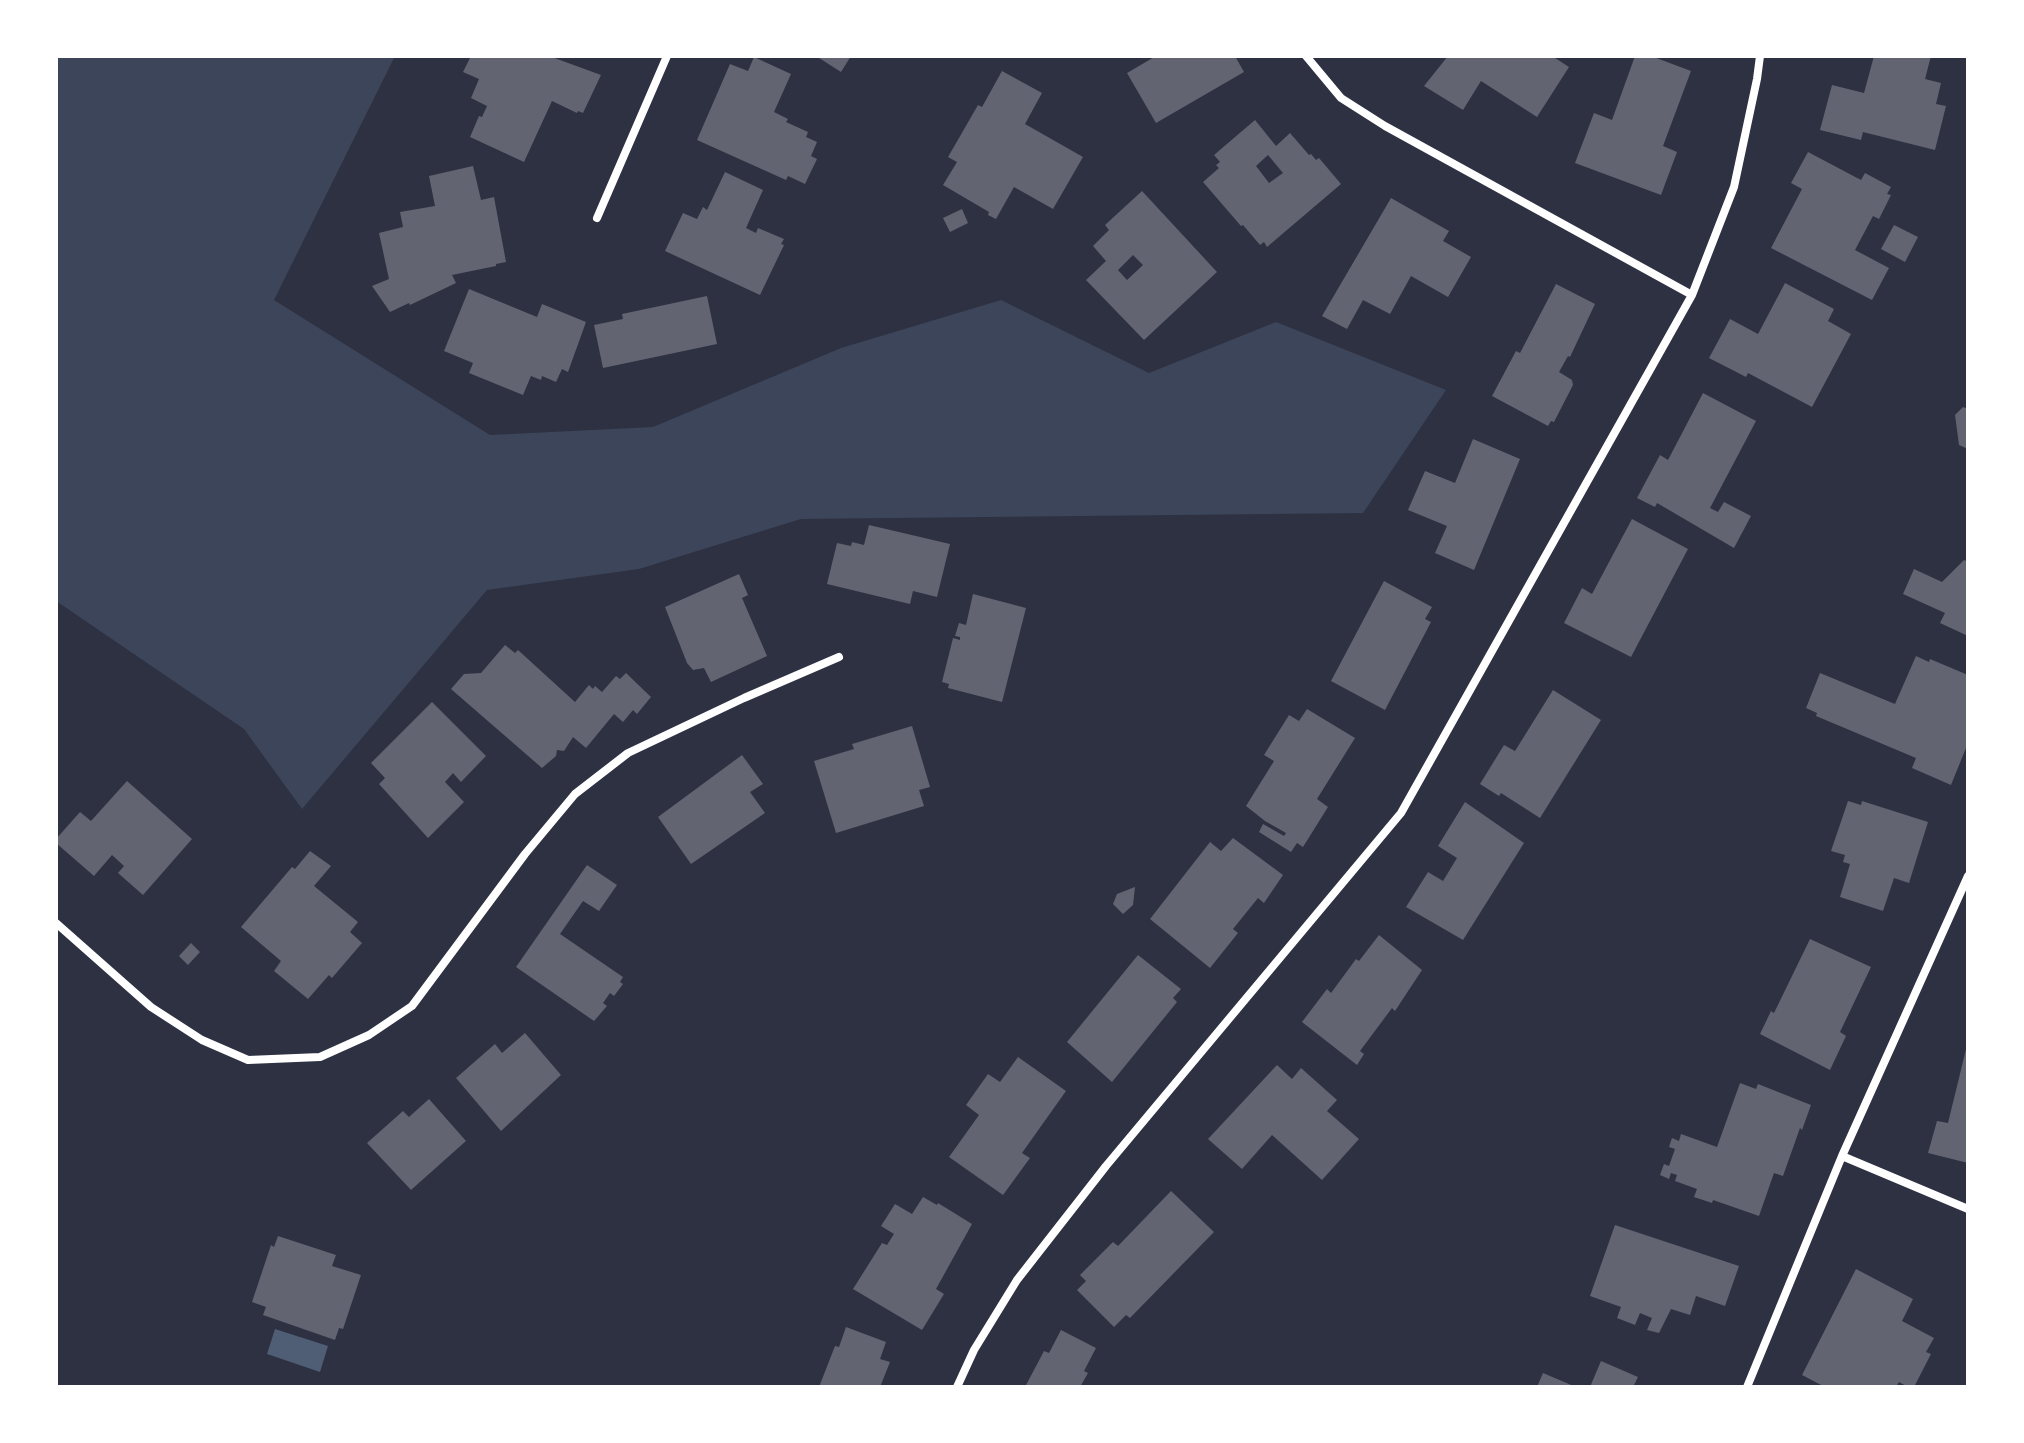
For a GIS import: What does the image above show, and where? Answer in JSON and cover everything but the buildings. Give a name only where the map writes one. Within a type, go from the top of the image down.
[{"type":"street","points":[[597,218],[667,56]]},
{"type":"street","points":[[1306,56],[1341,98],[1385,126],[1692,295]]},
{"type":"street","points":[[957,1387],[974,1350],[1017,1280],[1106,1166],[1401,813],[1692,295],[1734,187],[1760,56]]},
{"type":"street","points":[[56,923],[151,1007],[202,1040],[248,1060],[320,1057],[369,1035],[412,1006],[525,854],[575,794],[628,753],[839,657]]},
{"type":"street","points":[[1747,1387],[1842,1156],[1968,876]]},
{"type":"street","points":[[1842,1156],[1968,1209]]},
{"type":"shaded area","points":[[56,56],[395,56],[274,300],[490,435],[653,427],[841,348],[1001,300],[1149,373],[1276,322],[1446,390],[1363,513],[801,519],[639,569],[487,590],[302,809],[244,729],[56,601]]},
{"type":"shaded area","points":[[275,1329],[328,1346],[320,1372],[267,1354]]}]
